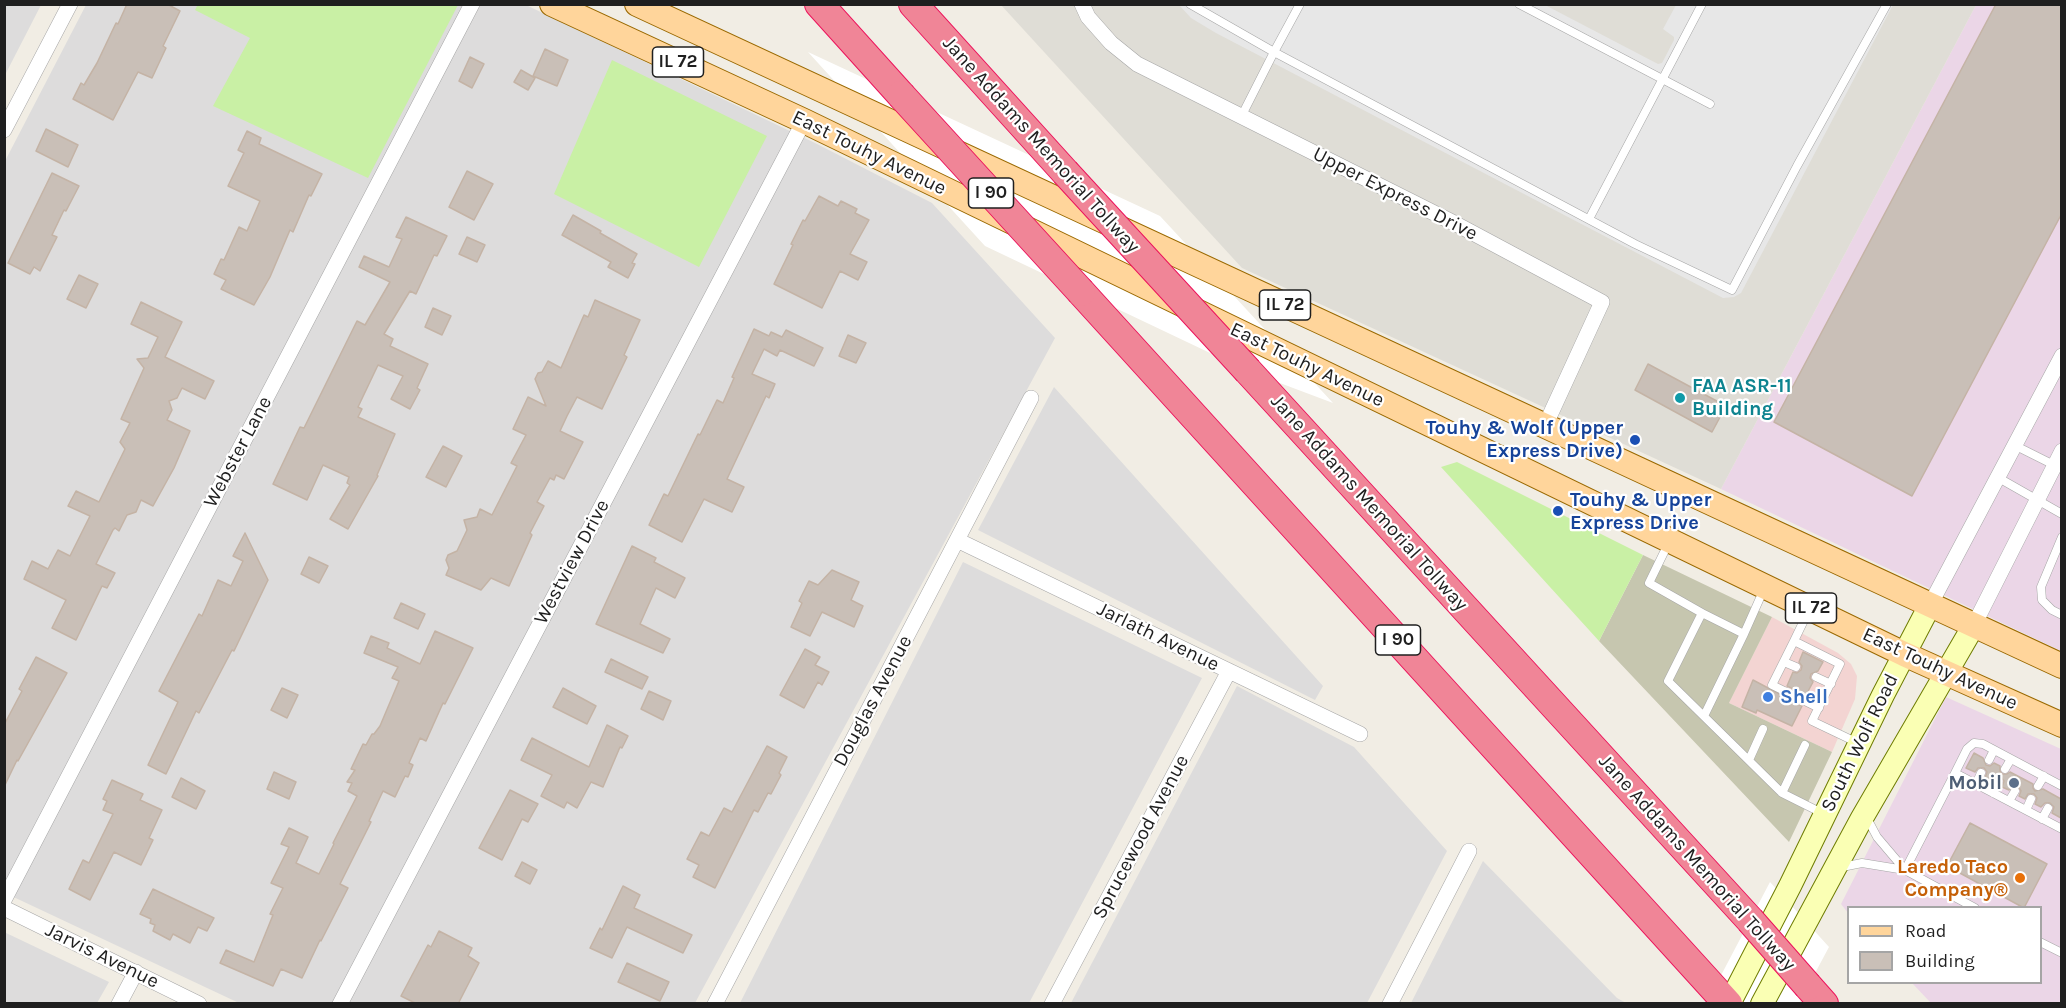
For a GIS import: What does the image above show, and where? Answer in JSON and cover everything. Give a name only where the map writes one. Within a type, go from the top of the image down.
[{"type":"highway","name":"I 90","points":[[819,4],[1724,998]]},
{"type":"highway","name":"Jane Addams Memorial Tollway","points":[[913,4],[1816,995]]},
{"type":"main road","name":"East Touhy Avenue","points":[[552,4],[804,121],[1669,541],[1904,654],[2061,726]]},
{"type":"main road","name":"East Touhy Avenue","points":[[639,5],[2061,666]]},
{"type":"main road","name":"South Wolf Road","points":[[1724,998],[1790,886],[1930,605]]},
{"type":"main road","name":"South Wolf Road","points":[[1762,1004],[1865,812],[1974,625]]},
{"type":"street","points":[[4,130],[70,4]]},
{"type":"street","name":"Webster Lane","points":[[4,900],[472,4]]},
{"type":"street","name":"Upper Express Drive","points":[[1088,9],[1111,43],[1137,64],[1456,224],[1602,302],[1545,426]]},
{"type":"street","name":"Westview Drive","points":[[340,1004],[804,121]]},
{"type":"street","name":"South Wolf Road","points":[[1930,605],[2061,356]]},
{"type":"street","name":"Douglas Avenue","points":[[715,1004],[1031,398]]},
{"type":"street","name":"South Wolf Road","points":[[1974,625],[2037,500],[2058,467],[2061,451]]},
{"type":"street","name":"Jarlath Avenue","points":[[957,540],[1360,734]]},
{"type":"street","name":"Sprucewood Avenue","points":[[1052,1004],[1229,671]]},
{"type":"street","points":[[1390,1004],[1469,851]]},
{"type":"street","name":"Jarvis Avenue","points":[[4,908],[199,1004]]},
{"type":"street","points":[[119,1004],[136,972]]},
{"type":"lane","points":[[1190,4],[1275,52],[1635,244],[1732,290],[1797,166],[1887,4]]},
{"type":"lane","points":[[1241,117],[1300,4]]},
{"type":"lane","points":[[1519,4],[1710,104]]},
{"type":"lane","points":[[1589,219],[1702,4]]},
{"type":"lane","points":[[2014,445],[2058,467]]},
{"type":"lane","points":[[1997,477],[2061,514]]},
{"type":"lane","points":[[2061,537],[2040,587],[2042,600],[2061,615]]},
{"type":"lane","points":[[1669,541],[1649,584],[1744,634]]},
{"type":"lane","points":[[1704,716],[1765,586]]},
{"type":"lane","points":[[1810,608],[1773,685],[1819,708]]},
{"type":"lane","points":[[1702,613],[1668,681],[1782,793],[1825,814]]},
{"type":"lane","points":[[1794,641],[1840,664],[1812,721],[1859,744]]},
{"type":"lane","points":[[1784,662],[1796,667]]},
{"type":"lane","points":[[1816,677],[1831,684]]},
{"type":"lane","points":[[1749,760],[1763,729]]},
{"type":"lane","points":[[1905,870],[1967,748],[1974,743],[1983,744],[2061,785],[2055,795]]},
{"type":"lane","points":[[1782,793],[1805,745]]},
{"type":"lane","points":[[1989,760],[1994,750]]},
{"type":"lane","points":[[2006,769],[2011,759]]},
{"type":"lane","points":[[2022,777],[2028,768]]},
{"type":"lane","points":[[1956,773],[2042,819],[2060,825]]},
{"type":"lane","points":[[1976,783],[1981,773]]},
{"type":"lane","points":[[2038,786],[2044,776]]},
{"type":"lane","points":[[1993,792],[1998,782]]},
{"type":"lane","points":[[2009,801],[2015,791]]},
{"type":"lane","points":[[2026,810],[2031,799]]},
{"type":"lane","points":[[2042,819],[2048,808]]},
{"type":"lane","points":[[1865,812],[1876,837],[1905,870]]},
{"type":"lane","points":[[1833,872],[1847,865],[1862,863],[1905,870],[1971,906]]},
{"type":"lane","points":[[2042,943],[2061,954]]},
{"type":"shaded area","points":[[4,5],[41,5],[5,75]]},
{"type":"shaded area","points":[[86,5],[526,5],[815,143],[932,203],[1055,338],[695,1003],[239,1003],[5,893],[4,163]]},
{"type":"shaded area","points":[[1001,5],[1976,5],[1721,489],[1242,268]]},
{"type":"shaded area","points":[[1179,5],[1545,5],[1658,64],[1662,63],[1674,40],[1674,37],[1663,29],[1676,5],[1893,5],[1741,293],[1734,297],[1723,298],[1216,33],[1191,18]]},
{"type":"shaded area","points":[[1976,5],[2061,5],[2061,651],[1721,489]]},
{"type":"shaded area","points":[[1054,387],[1323,686],[1315,700],[978,530]]},
{"type":"shaded area","points":[[1643,555],[1772,617],[1729,703],[1832,752],[1789,842],[1599,641]]},
{"type":"shaded area","points":[[963,562],[1202,678],[1029,1003],[740,1003]]},
{"type":"shaded area","points":[[1772,617],[1838,653],[1851,664],[1857,676],[1855,699],[1832,752],[1729,703]]},
{"type":"shaded area","points":[[1237,686],[1354,747],[1447,851],[1367,1003],[1071,1003]]},
{"type":"shaded area","points":[[1946,697],[2061,749],[2061,1003],[1931,1003],[1913,984],[2042,984],[2042,906],[1847,906],[1847,912],[1841,904]]},
{"type":"shaded area","points":[[1483,861],[1617,998],[1626,1003],[1411,1003]]},
{"type":"shaded area","points":[[4,932],[109,982],[97,1003],[5,1003]]},
{"type":"green space","points":[[198,4],[458,5],[368,178],[213,106],[250,38],[195,10]]},
{"type":"green space","points":[[612,60],[767,136],[699,267],[554,194]]},
{"type":"green space","points":[[1457,462],[1643,555],[1599,641],[1441,467]]},
{"type":"pier","points":[[808,52],[1160,216],[1333,403],[1248,371],[985,246]]},
{"type":"pier","points":[[1770,882],[1829,947],[1799,1003],[1706,1004]]},
{"type":"building","points":[[127,4],[167,4],[180,11],[163,46],[166,48],[152,78],[138,72],[113,120],[73,99],[81,83],[84,85],[97,63]]},
{"type":"building","points":[[1996,4],[2061,4],[2061,215],[1912,496],[1774,422]]},
{"type":"building","points":[[545,49],[568,60],[557,86],[533,76]]},
{"type":"building","points":[[470,57],[484,64],[472,88],[459,81]]},
{"type":"building","points":[[521,70],[535,78],[528,90],[514,82]]},
{"type":"building","points":[[46,129],[78,145],[68,167],[36,151]]},
{"type":"building","points":[[247,131],[261,138],[259,144],[322,174],[311,196],[309,195],[293,232],[290,230],[270,277],[254,305],[221,289],[226,280],[214,274],[221,259],[224,260],[239,227],[247,231],[260,201],[228,186],[244,153],[238,150]]},
{"type":"building","points":[[467,171],[493,184],[474,220],[449,207]]},
{"type":"building","points":[[52,173],[79,186],[52,235],[57,237],[40,271],[34,267],[30,274],[8,263]]},
{"type":"building","points":[[819,196],[838,206],[841,201],[857,209],[855,213],[869,220],[850,254],[867,262],[858,280],[840,271],[822,308],[774,284],[803,220],[805,221]]},
{"type":"building","points":[[573,215],[637,254],[628,278],[608,267],[611,262],[562,235]]},
{"type":"building","points":[[406,217],[447,236],[437,256],[434,255],[416,294],[410,291],[384,334],[393,339],[390,346],[428,364],[417,388],[420,390],[410,409],[391,399],[403,376],[378,365],[358,407],[362,409],[358,417],[395,434],[378,476],[348,529],[330,519],[350,485],[347,483],[349,477],[323,465],[307,500],[273,484],[300,427],[304,428],[357,321],[365,325],[390,282],[359,267],[364,256],[389,267],[402,239],[396,237]]},
{"type":"building","points":[[467,237],[485,245],[477,262],[459,254]]},
{"type":"building","points":[[79,275],[98,284],[86,308],[67,299]]},
{"type":"building","points":[[595,300],[640,320],[624,355],[627,357],[602,409],[577,397],[567,416],[560,431],[583,442],[564,479],[556,475],[554,480],[550,478],[537,502],[544,506],[530,533],[532,535],[509,586],[491,578],[481,590],[446,575],[449,568],[446,560],[448,555],[457,551],[467,530],[464,520],[477,517],[480,509],[492,515],[517,466],[511,463],[526,435],[513,429],[528,397],[546,406],[535,379],[538,373],[542,372],[548,361],[561,368],[584,315],[588,317]]},
{"type":"building","points":[[141,302],[182,322],[165,357],[214,381],[205,399],[182,388],[177,398],[169,401],[172,410],[167,420],[190,431],[174,468],[153,506],[141,500],[136,512],[127,515],[119,531],[115,528],[113,530],[96,564],[115,573],[107,588],[102,586],[76,640],[52,628],[66,600],[24,579],[32,561],[48,569],[58,550],[70,556],[90,516],[68,506],[76,491],[99,502],[125,449],[120,442],[130,423],[121,419],[144,368],[137,359],[148,358],[158,337],[131,324]]},
{"type":"building","points":[[433,308],[451,316],[442,335],[425,327]]},
{"type":"building","points":[[754,329],[769,336],[771,332],[782,337],[786,330],[823,348],[814,366],[780,350],[777,356],[764,349],[752,374],[775,384],[769,398],[766,396],[727,479],[744,487],[732,512],[704,499],[682,542],[649,525],[664,494],[668,496],[717,400],[723,403]]},
{"type":"building","points":[[848,335],[866,343],[856,363],[839,356]]},
{"type":"building","name":"FAA ASR-11 Building","points":[[1648,364],[1726,406],[1712,432],[1635,390]]},
{"type":"building","points":[[443,446],[462,456],[446,487],[426,477]]},
{"type":"building","points":[[245,533],[268,580],[234,651],[232,650],[199,713],[196,711],[166,774],[148,765],[178,702],[159,691],[199,614],[202,616],[218,580],[231,586],[243,561],[233,556]]},
{"type":"building","points":[[632,546],[656,558],[654,562],[685,578],[675,598],[656,588],[640,624],[670,639],[663,653],[596,624]]},
{"type":"building","points":[[309,557],[328,566],[319,583],[301,574]]},
{"type":"building","points":[[832,570],[859,582],[851,600],[863,606],[854,627],[822,612],[810,636],[791,627],[802,603],[799,601],[809,581],[818,585]]},
{"type":"building","points":[[401,603],[425,614],[418,629],[394,618]]},
{"type":"building","points":[[435,631],[473,648],[445,704],[443,703],[426,741],[420,738],[409,763],[413,765],[408,777],[405,776],[395,797],[383,791],[369,821],[371,822],[340,884],[348,888],[302,978],[281,969],[273,986],[220,963],[226,950],[254,962],[273,915],[270,914],[283,888],[271,883],[289,847],[281,844],[289,828],[308,837],[296,863],[319,874],[357,796],[348,791],[352,783],[347,782],[355,770],[351,769],[363,744],[366,745],[380,726],[399,681],[392,678],[398,667],[364,653],[371,636],[389,643],[387,648],[420,664]]},
{"type":"building","points":[[805,649],[820,657],[815,665],[829,672],[822,685],[818,682],[804,708],[780,695]]},
{"type":"building","name":"Shell","points":[[1803,652],[1823,662],[1818,671],[1811,674],[1810,678],[1813,682],[1806,695],[1787,686],[1793,672],[1797,673],[1801,670],[1802,666],[1799,662]]},
{"type":"building","points":[[36,657],[67,673],[4,787],[4,725],[22,691],[19,689]]},
{"type":"building","points":[[611,659],[648,677],[642,689],[605,672]]},
{"type":"building","name":"Shell","points":[[1753,680],[1802,706],[1792,726],[1757,710],[1756,713],[1742,707]]},
{"type":"building","points":[[282,688],[298,695],[287,718],[271,710]]},
{"type":"building","points":[[563,688],[596,706],[587,724],[553,707]]},
{"type":"building","points":[[649,691],[671,701],[663,720],[641,709]]},
{"type":"building","points":[[607,725],[628,736],[622,748],[620,747],[603,787],[591,782],[577,808],[567,802],[564,808],[541,796],[552,775],[521,760],[532,738],[589,767]]},
{"type":"building","points":[[767,746],[787,757],[779,773],[781,775],[758,812],[754,810],[715,888],[693,877],[699,865],[687,859],[701,832],[709,836],[724,808],[732,812]]},
{"type":"building","name":"Mobil","points":[[1974,753],[1983,758],[1986,765],[1990,766],[1994,763],[2000,766],[2002,774],[2010,772],[2033,784],[2035,791],[2043,789],[2061,799],[2061,818],[2052,813],[2054,807],[2050,803],[2045,803],[2041,807],[2035,804],[2037,798],[2034,794],[2028,794],[2025,799],[2019,796],[2021,791],[2018,786],[2013,786],[2009,790],[2002,787],[2004,781],[2001,777],[1995,777],[1992,781],[1985,778],[1987,772],[1984,768],[1978,768],[1975,772],[1966,768]]},
{"type":"building","points":[[274,772],[296,782],[289,799],[267,789]]},
{"type":"building","points":[[181,778],[205,791],[196,809],[172,797]]},
{"type":"building","points":[[112,780],[143,794],[140,800],[162,810],[149,838],[153,840],[141,865],[114,852],[90,900],[69,889],[83,860],[89,863],[113,814],[103,810],[107,801],[103,799]]},
{"type":"building","points":[[510,790],[538,804],[528,822],[522,819],[502,860],[479,848]]},
{"type":"building","points":[[1970,823],[2047,864],[2025,906],[2020,906],[1947,866]]},
{"type":"building","points":[[522,862],[537,870],[530,884],[515,876]]},
{"type":"building","points":[[623,886],[640,895],[634,908],[692,935],[683,953],[627,927],[612,958],[590,948],[600,928],[602,930]]},
{"type":"building","points":[[153,889],[214,918],[207,931],[198,927],[190,943],[173,934],[170,940],[153,931],[155,925],[150,923],[151,919],[140,914]]},
{"type":"building","points":[[439,931],[472,948],[468,956],[479,963],[458,1004],[417,1004],[401,996],[428,945],[431,947]]},
{"type":"building","points":[[627,963],[669,982],[660,1001],[618,982]]},
{"type":"place","name":"FAA ASR-11 Building","points":[[1680,398]]},
{"type":"place","name":"Touhy & Wolf (Upper Express Drive)","points":[[1635,440]]},
{"type":"place","name":"Touhy & Upper Express Drive","points":[[1558,511]]},
{"type":"place","name":"Shell","points":[[1768,697]]},
{"type":"place","name":"Mobil","points":[[2014,783]]},
{"type":"place","name":"Laredo Taco Company®","points":[[2020,878]]}]
